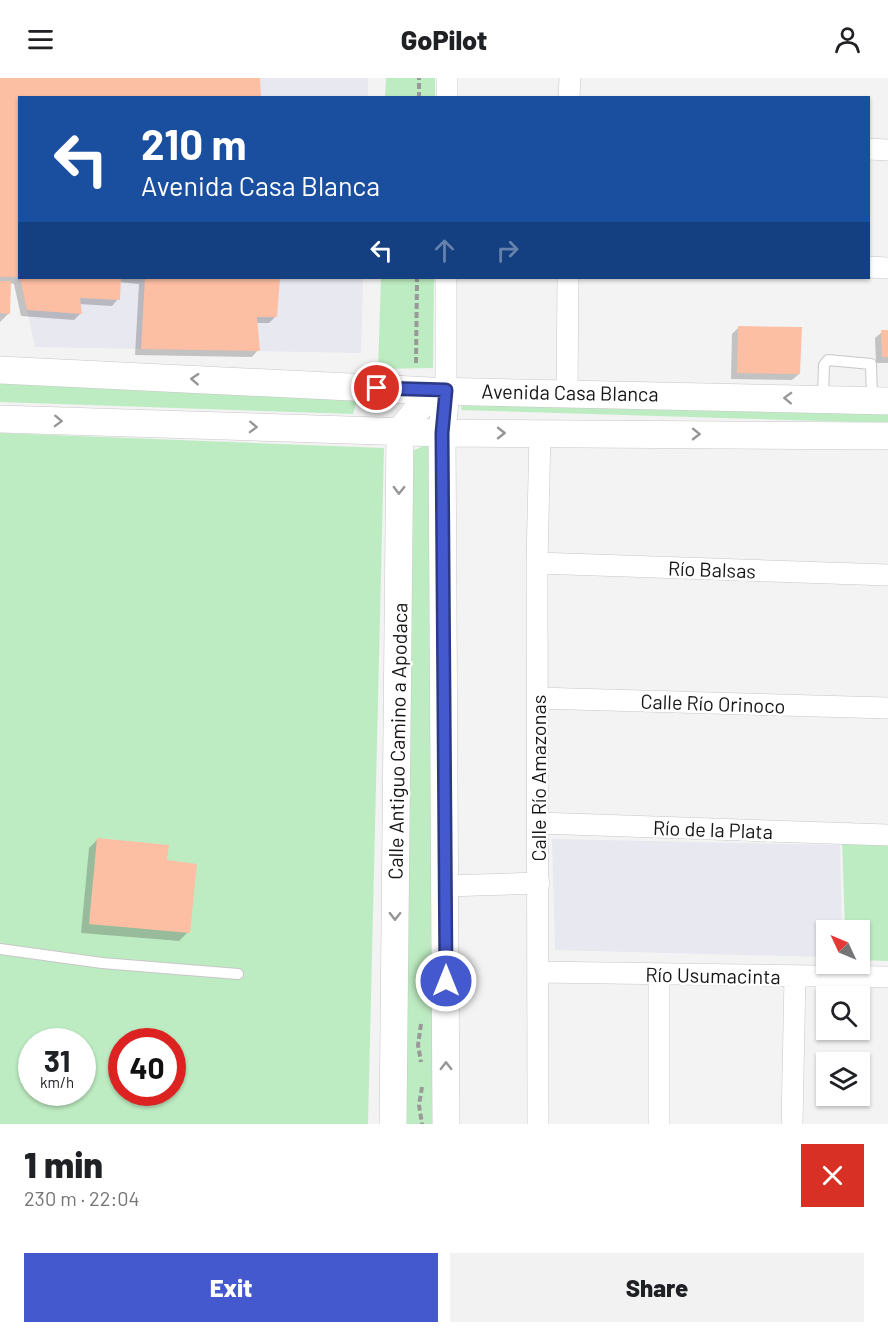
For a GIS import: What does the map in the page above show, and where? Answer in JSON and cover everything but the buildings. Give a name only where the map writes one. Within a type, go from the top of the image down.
[{"type":"street","points":[[447,78],[447,96]]},
{"type":"street","points":[[569,96],[570,78]]},
{"type":"street","points":[[870,149],[888,150]]},
{"type":"street","points":[[870,267],[888,268]]},
{"type":"street","points":[[446,1124],[441,385],[447,279]]},
{"type":"street","points":[[567,392],[568,279]]},
{"type":"street","name":"Avenida Casa Blanca","points":[[0,370],[358,387],[441,385],[567,392],[880,400]]},
{"type":"street","points":[[405,424],[441,385]]},
{"type":"street","points":[[358,387],[405,424]]},
{"type":"street","points":[[0,419],[405,424],[442,433]]},
{"type":"street","name":"Calle Antiguo Camino a Apodaca","points":[[393,1124],[405,424]]},
{"type":"street","name":"Avenida Casa Blanca","points":[[442,433],[888,436]]},
{"type":"street","name":"Calle Río Amazonas","points":[[538,1124],[537,563],[540,433]]},
{"type":"street","name":"Río Balsas","points":[[537,563],[888,574]]},
{"type":"street","name":"Calle Río Orinoco","points":[[537,698],[888,708]]},
{"type":"street","name":"Río de la Plata","points":[[538,823],[888,835]]},
{"type":"street","points":[[446,886],[538,883]]},
{"type":"street","name":"Río Usumacinta","points":[[538,972],[888,978]]},
{"type":"street","points":[[659,974],[659,1124]]},
{"type":"street","points":[[792,1124],[795,976]]},
{"type":"lane","points":[[823,399],[824,365],[828,360],[871,364],[880,400]]},
{"type":"lane","points":[[0,949],[102,963],[238,974]]},
{"type":"path","points":[[419,78],[419,96]]},
{"type":"path","points":[[416,363],[417,279]]},
{"type":"shaded area","points":[[0,78],[368,78],[368,96],[18,96],[18,277],[0,277]]},
{"type":"shaded area","points":[[20,279],[363,279],[361,353],[35,347]]},
{"type":"shaded area","points":[[552,839],[840,845],[842,920],[816,920],[816,957],[555,950]]},
{"type":"green space","points":[[386,78],[435,78],[435,96],[385,96]]},
{"type":"green space","points":[[381,279],[434,279],[433,368],[378,369]]},
{"type":"green space","points":[[0,381],[359,392],[353,414],[0,402]]},
{"type":"green space","points":[[462,399],[888,410],[888,423],[461,410]]},
{"type":"green space","points":[[0,433],[384,448],[368,1124],[0,1124]]},
{"type":"green space","points":[[428,444],[431,457],[433,1124],[399,1124],[405,454]]},
{"type":"green space","points":[[842,840],[888,841],[888,961],[870,960],[870,920],[845,920]]},
{"type":"route","points":[[377,388],[446,390],[442,433],[446,981]]}]
